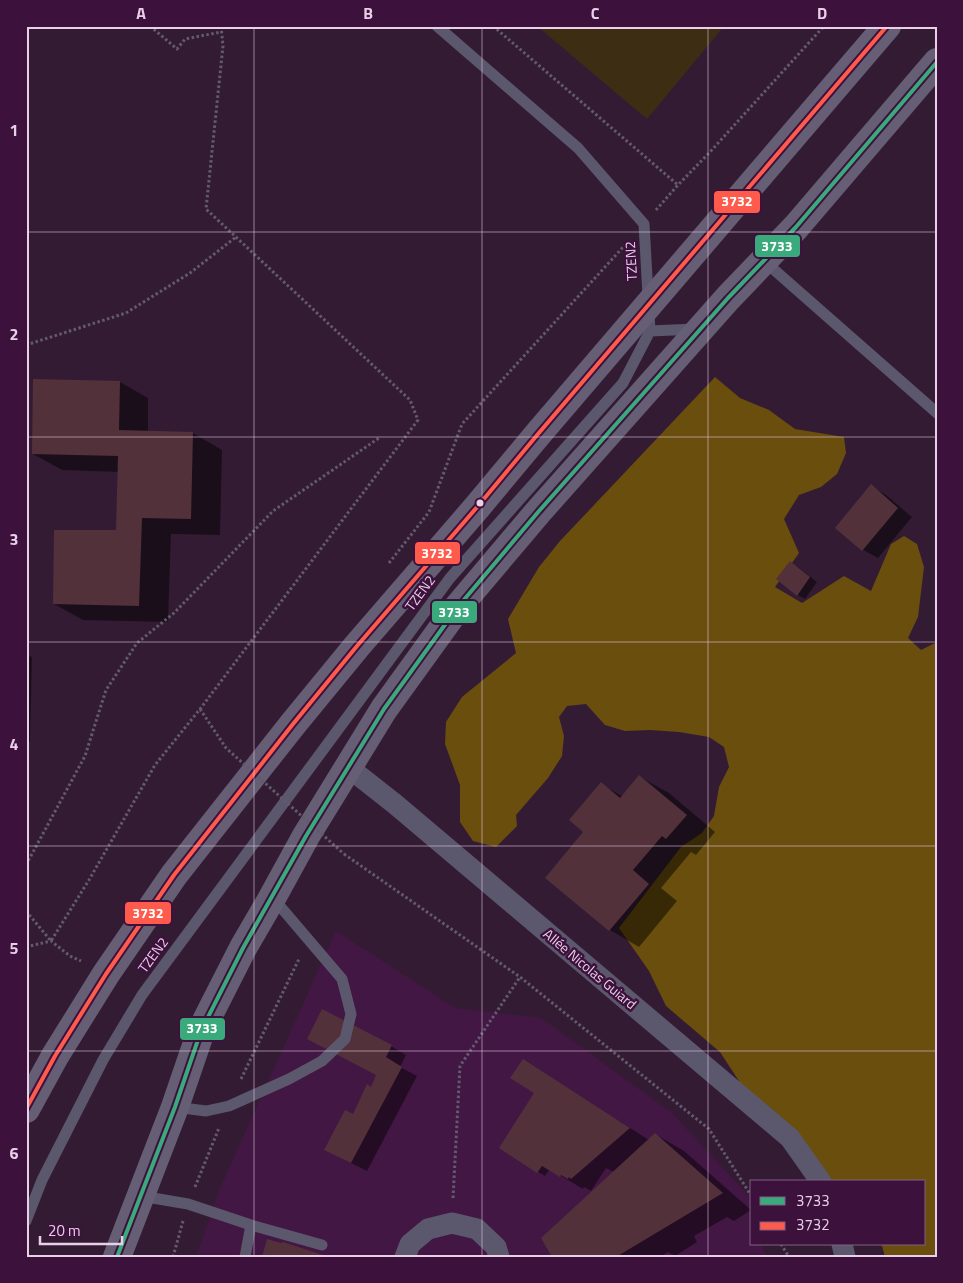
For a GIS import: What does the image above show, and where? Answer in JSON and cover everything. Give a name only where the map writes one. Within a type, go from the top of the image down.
[{"type":"main road","points":[[26,1108],[55,1056],[106,974],[174,875],[310,703],[887,26]]},
{"type":"main road","points":[[117,1257],[175,1106],[201,1032],[212,1008],[243,948],[306,836],[384,710],[457,608],[538,511],[728,298],[796,226],[937,62]]},
{"type":"street","name":"Allée Nicolas Guiard","points":[[348,767],[790,1138],[820,1180]]},
{"type":"street","points":[[405,1257],[410,1244],[428,1229],[452,1223],[477,1229],[496,1247],[499,1257]]},
{"type":"lane","name":"TZEN2","points":[[26,1221],[42,1180],[103,1060],[142,995],[450,578],[623,382],[650,331],[644,224],[578,148],[437,26]]},
{"type":"lane","points":[[764,261],[937,413]]},
{"type":"lane","points":[[650,331],[700,329]]},
{"type":"lane","points":[[175,1106],[206,1111],[229,1106],[289,1079],[322,1061],[345,1039],[351,1014],[342,979],[272,898]]},
{"type":"lane","points":[[141,1196],[188,1204],[251,1225],[322,1245]]},
{"type":"lane","points":[[245,1257],[251,1225]]},
{"type":"path","points":[[150,26],[177,49],[185,39],[222,32]]},
{"type":"path","points":[[26,947],[51,941],[89,880],[155,765],[200,709],[418,420],[410,400],[206,209],[223,46],[221,26]]},
{"type":"path","points":[[493,26],[678,185]]},
{"type":"path","points":[[386,566],[429,512],[462,424],[824,26]]},
{"type":"path","points":[[26,345],[126,313],[190,273],[236,237]]},
{"type":"path","points":[[26,865],[85,756],[106,690],[137,643],[174,613],[273,511],[379,438]]},
{"type":"path","points":[[200,709],[226,748],[344,854],[520,977],[709,1129],[750,1194]]},
{"type":"path","points":[[233,760],[239,753]]},
{"type":"path","points":[[26,911],[51,941],[70,956],[85,963]]},
{"type":"path","points":[[452,1223],[460,1066],[520,977]]},
{"type":"shaded area","points":[[537,26],[724,26],[647,119]]},
{"type":"shaded area","points":[[715,377],[740,398],[769,410],[795,429],[844,437],[846,453],[837,474],[821,487],[799,495],[784,519],[799,553],[775,587],[802,603],[844,576],[871,591],[891,544],[904,536],[917,544],[924,567],[918,617],[908,638],[921,650],[937,642],[937,1257],[885,1257],[882,1246],[926,1246],[926,1180],[820,1180],[754,1104],[720,1052],[666,1006],[649,971],[619,928],[681,847],[702,833],[714,816],[719,787],[729,767],[724,747],[709,737],[679,732],[625,731],[605,725],[586,704],[567,706],[559,717],[564,736],[562,756],[548,778],[516,815],[517,826],[496,847],[473,841],[460,822],[460,785],[445,744],[446,722],[462,697],[516,653],[508,619],[539,567],[560,541]]},
{"type":"shaded area","points":[[336,931],[455,1008],[541,1018],[672,1113],[748,1195],[750,1201],[750,1246],[763,1246],[766,1257],[196,1257],[221,1186]]},
{"type":"building","points":[[33,379],[120,381],[119,430],[193,432],[191,519],[142,518],[139,606],[53,604],[54,530],[116,530],[118,456],[32,454]]},
{"type":"building","points":[[871,484],[898,508],[862,551],[835,528]]},
{"type":"building","points":[[790,561],[810,577],[797,596],[776,579]]},
{"type":"building","points":[[639,775],[687,815],[666,839],[662,836],[633,870],[649,884],[609,931],[545,878],[583,832],[569,820],[601,782],[620,798]]},
{"type":"building","points":[[322,1009],[392,1045],[386,1057],[402,1067],[351,1163],[324,1150],[345,1110],[353,1114],[367,1084],[371,1087],[376,1075],[307,1039]]},
{"type":"building","points":[[523,1059],[630,1128],[571,1179],[561,1175],[560,1177],[542,1166],[537,1173],[499,1148],[534,1093],[510,1078]]},
{"type":"building","points":[[655,1133],[723,1193],[616,1257],[552,1257],[541,1238]]},
{"type":"building","points":[[267,1239],[283,1242],[329,1257],[262,1257]]},
{"type":"transit line","name":"3732","points":[[26,1109],[55,1056],[106,974],[174,875],[293,724],[357,646],[887,26]]},
{"type":"transit line","name":"3733","points":[[117,1257],[175,1107],[201,1031],[243,948],[306,836],[384,709],[457,608],[539,511],[728,298],[796,227],[937,62]]}]
